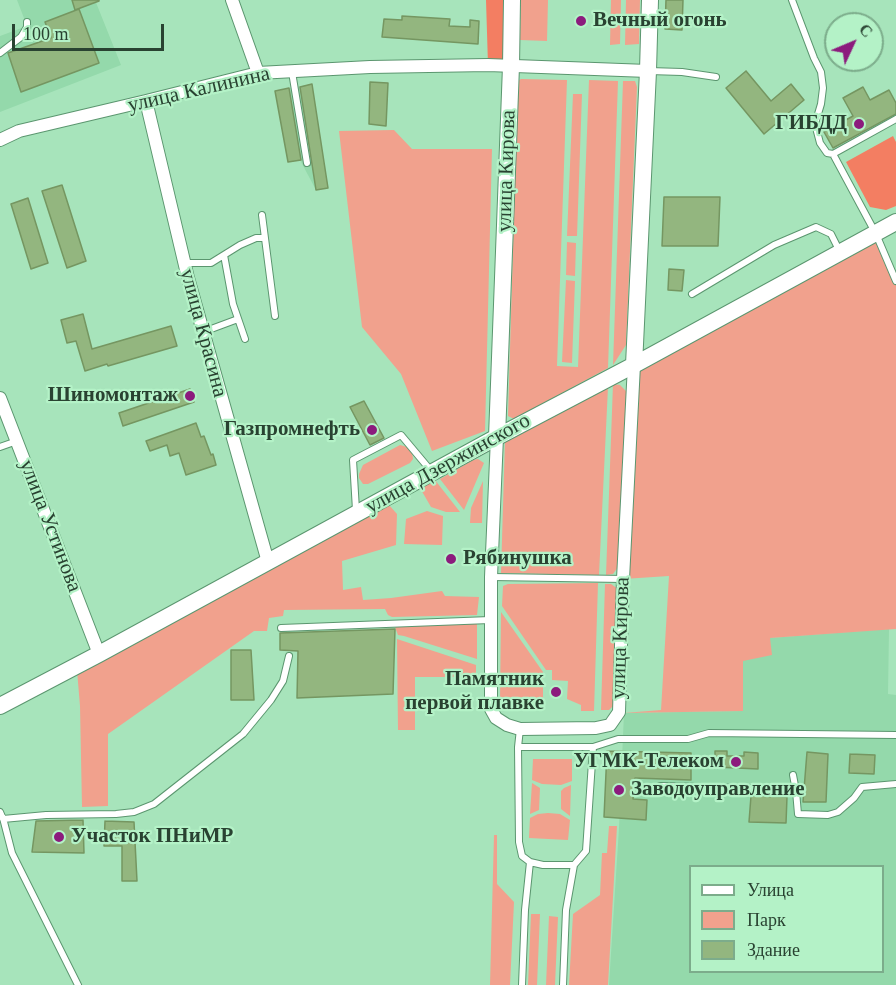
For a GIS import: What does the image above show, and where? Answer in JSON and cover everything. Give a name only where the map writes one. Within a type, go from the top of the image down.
[{"type":"street","points":[[232,0],[258,73]]},
{"type":"street","name":"улица Кирова","points":[[512,0],[491,577],[490,710],[507,726],[520,729],[596,728],[610,725],[619,712],[650,0]]},
{"type":"street","name":"улица Калинина","points":[[0,140],[20,131],[258,73],[370,67],[511,66],[648,71]]},
{"type":"street","name":"улица Красина","points":[[146,101],[184,263],[268,562]]},
{"type":"street","name":"улица Дзержинского","points":[[0,706],[896,222]]},
{"type":"street","name":"улица Устинова","points":[[0,398],[99,654]]},
{"type":"lane","points":[[792,0],[821,72],[823,88],[815,124],[820,143],[826,153],[833,154],[896,119]]},
{"type":"lane","points":[[0,53],[21,37],[27,27],[27,22]]},
{"type":"lane","points":[[292,71],[306,163]]},
{"type":"lane","points":[[648,71],[682,72],[716,77]]},
{"type":"lane","points":[[833,154],[876,234],[896,281]]},
{"type":"lane","points":[[262,215],[275,316]]},
{"type":"lane","points":[[693,294],[774,245],[816,227],[831,234],[840,253]]},
{"type":"lane","points":[[184,263],[211,263],[240,245],[256,238],[264,238]]},
{"type":"lane","points":[[224,255],[233,304],[245,339]]},
{"type":"lane","points":[[203,332],[238,319]]},
{"type":"lane","points":[[356,514],[353,460],[401,435],[432,473]]},
{"type":"lane","points":[[0,447],[16,441]]},
{"type":"lane","points":[[491,577],[623,579]]},
{"type":"lane","points":[[281,628],[490,620]]},
{"type":"lane","points":[[78,985],[12,853],[1,815],[116,814],[134,812],[154,804],[243,734],[271,700],[283,681],[289,656]]},
{"type":"lane","points":[[520,729],[518,747],[519,842],[522,856],[530,862],[543,865],[574,865]]},
{"type":"lane","points":[[518,747],[593,747],[618,739],[688,739],[710,733],[896,735]]},
{"type":"lane","points":[[563,985],[566,910],[574,865],[586,851],[593,747]]},
{"type":"lane","points":[[793,775],[798,814],[828,815],[846,805],[862,787],[896,784]]},
{"type":"lane","points":[[660,786],[796,791]]},
{"type":"lane","points":[[522,985],[525,910],[530,862]]},
{"type":"shaded area","points":[[17,0],[95,0],[121,65],[0,112],[0,36],[27,26]]},
{"type":"shaded area","points":[[486,0],[512,0],[511,66],[488,65]]},
{"type":"shaded area","points":[[312,84],[328,188],[316,190],[300,160],[288,162],[275,91]]},
{"type":"shaded area","points":[[893,136],[896,142],[896,206],[886,210],[870,207],[846,162]]},
{"type":"shaded area","points":[[889,629],[888,694],[896,695],[896,985],[609,985],[624,713],[742,711],[743,660],[770,638]]},
{"type":"green space","points":[[521,0],[548,0],[547,41],[520,40]]},
{"type":"green space","points":[[611,0],[621,0],[620,44],[610,45]]},
{"type":"green space","points":[[626,0],[640,0],[639,44],[625,45]]},
{"type":"green space","points":[[521,79],[567,80],[557,366],[578,367],[589,80],[618,81],[608,368],[514,419],[508,416],[518,81]]},
{"type":"green space","points":[[623,81],[635,81],[637,87],[626,345],[613,365]]},
{"type":"green space","points":[[573,94],[582,94],[577,236],[567,236]]},
{"type":"green space","points":[[394,130],[412,149],[492,149],[485,431],[432,451],[401,374],[362,327],[339,131]]},
{"type":"green space","points":[[876,234],[896,281],[896,629],[770,638],[772,655],[743,661],[743,711],[624,713],[661,710],[669,576],[623,579],[634,365]]},
{"type":"green space","points":[[567,242],[576,243],[575,276],[566,275]]},
{"type":"green space","points":[[566,280],[575,281],[572,363],[562,362]]},
{"type":"green space","points":[[613,384],[620,385],[626,391],[627,398],[618,567],[613,574],[606,575]]},
{"type":"green space","points":[[608,387],[599,575],[501,573],[505,440]]},
{"type":"green space","points":[[400,445],[412,452],[413,459],[410,463],[368,484],[363,484],[359,474],[363,465]]},
{"type":"green space","points":[[478,459],[484,463],[464,510],[440,479]]},
{"type":"green space","points":[[435,480],[460,512],[446,512],[431,507],[420,488]]},
{"type":"green space","points":[[483,481],[482,523],[470,523],[471,508]]},
{"type":"green space","points":[[389,505],[397,514],[396,545],[342,561],[343,590],[361,587],[363,600],[442,591],[445,596],[479,597],[477,615],[392,617],[385,609],[284,610],[283,616],[269,618],[267,631],[254,631],[108,734],[108,806],[82,807],[77,670]]},
{"type":"green space","points":[[427,511],[443,516],[442,545],[404,544],[406,519]]},
{"type":"green space","points":[[598,583],[594,711],[581,711],[581,705],[567,699],[568,681],[552,680],[552,670],[546,670],[502,606],[503,586],[508,584]]},
{"type":"green space","points":[[605,584],[611,584],[618,589],[614,705],[609,710],[601,710]]},
{"type":"green space","points":[[501,612],[543,672],[543,698],[534,704],[528,704],[528,709],[507,708],[500,703]]},
{"type":"green space","points":[[477,623],[477,659],[398,635],[395,627]]},
{"type":"green space","points":[[397,639],[476,665],[476,677],[415,677],[415,730],[398,730]]},
{"type":"green space","points":[[533,759],[572,759],[572,781],[561,785],[542,784],[532,780]]},
{"type":"green space","points":[[532,783],[540,788],[539,810],[530,814]]},
{"type":"green space","points":[[571,785],[570,816],[561,809],[561,791]]},
{"type":"green space","points":[[548,813],[560,814],[570,820],[568,840],[529,838],[530,818]]},
{"type":"green space","points":[[609,826],[617,826],[608,985],[569,985],[573,914],[600,895],[602,853],[607,853]]},
{"type":"green space","points":[[494,835],[497,835],[497,884],[514,902],[510,985],[490,985]]},
{"type":"green space","points":[[531,914],[540,914],[537,985],[528,985]]},
{"type":"green space","points":[[549,916],[558,917],[555,985],[546,985]]},
{"type":"building","points":[[72,0],[99,0],[99,1],[75,10]]},
{"type":"building","points":[[666,0],[683,0],[682,30],[665,29]]},
{"type":"building","points":[[79,9],[99,63],[21,92],[8,53],[51,38],[45,22]]},
{"type":"building","points":[[402,16],[450,19],[449,26],[470,27],[470,20],[479,21],[478,44],[382,37],[384,19],[402,20]]},
{"type":"building","points":[[746,71],[771,101],[791,84],[804,100],[764,134],[726,88]]},
{"type":"building","points":[[370,82],[388,83],[386,126],[369,124]]},
{"type":"building","points":[[312,84],[328,188],[316,190],[300,87]]},
{"type":"building","name":"ГИБДД","points":[[863,87],[870,100],[889,90],[896,103],[896,114],[833,148],[824,132],[853,116],[843,98]]},
{"type":"building","points":[[289,88],[301,160],[288,162],[275,91]]},
{"type":"building","points":[[62,185],[86,261],[67,268],[42,191]]},
{"type":"building","points":[[664,197],[720,197],[718,246],[662,246]]},
{"type":"building","points":[[28,198],[48,263],[31,269],[11,204]]},
{"type":"building","points":[[669,269],[684,270],[682,291],[668,290]]},
{"type":"building","points":[[83,314],[92,349],[171,326],[177,346],[85,371],[76,341],[67,343],[61,320]]},
{"type":"building","points":[[190,389],[194,402],[123,426],[119,413]]},
{"type":"building","points":[[364,401],[384,438],[370,445],[350,407]]},
{"type":"building","points":[[196,423],[201,437],[204,436],[211,455],[213,454],[216,465],[186,475],[179,453],[170,456],[167,445],[150,451],[146,441]]},
{"type":"building","points":[[395,629],[393,694],[297,698],[298,651],[280,650],[280,633]]},
{"type":"building","points":[[231,650],[251,650],[254,700],[231,700]]},
{"type":"building","name":"Заводоуправление","points":[[607,751],[691,753],[691,780],[635,778],[633,799],[647,800],[646,820],[604,817]]},
{"type":"building","name":"УГМК-Телеком","points":[[715,751],[727,751],[727,756],[744,756],[744,752],[758,753],[758,769],[715,767]]},
{"type":"building","points":[[807,752],[828,754],[826,802],[803,802]]},
{"type":"building","points":[[850,754],[875,755],[874,774],[849,773]]},
{"type":"building","points":[[751,796],[787,797],[786,823],[749,822]]},
{"type":"building","name":"Участок ПНиМР","points":[[83,820],[84,853],[32,852],[36,821]]},
{"type":"building","points":[[105,821],[134,822],[137,881],[122,881],[122,846],[104,846]]},
{"type":"place","name":"Вечный огонь","points":[[581,21]]},
{"type":"place","name":"ГИБДД","points":[[859,124]]},
{"type":"place","name":"Шиномонтаж","points":[[190,396]]},
{"type":"place","name":"Газпромнефть","points":[[372,430]]},
{"type":"place","name":"Рябинушка","points":[[451,559]]},
{"type":"place","name":"Памятник первой плавке","points":[[556,692]]},
{"type":"place","name":"УГМК-Телеком","points":[[736,762]]},
{"type":"place","name":"Заводоуправление","points":[[619,790]]},
{"type":"place","name":"Участок ПНиМР","points":[[59,837]]}]
